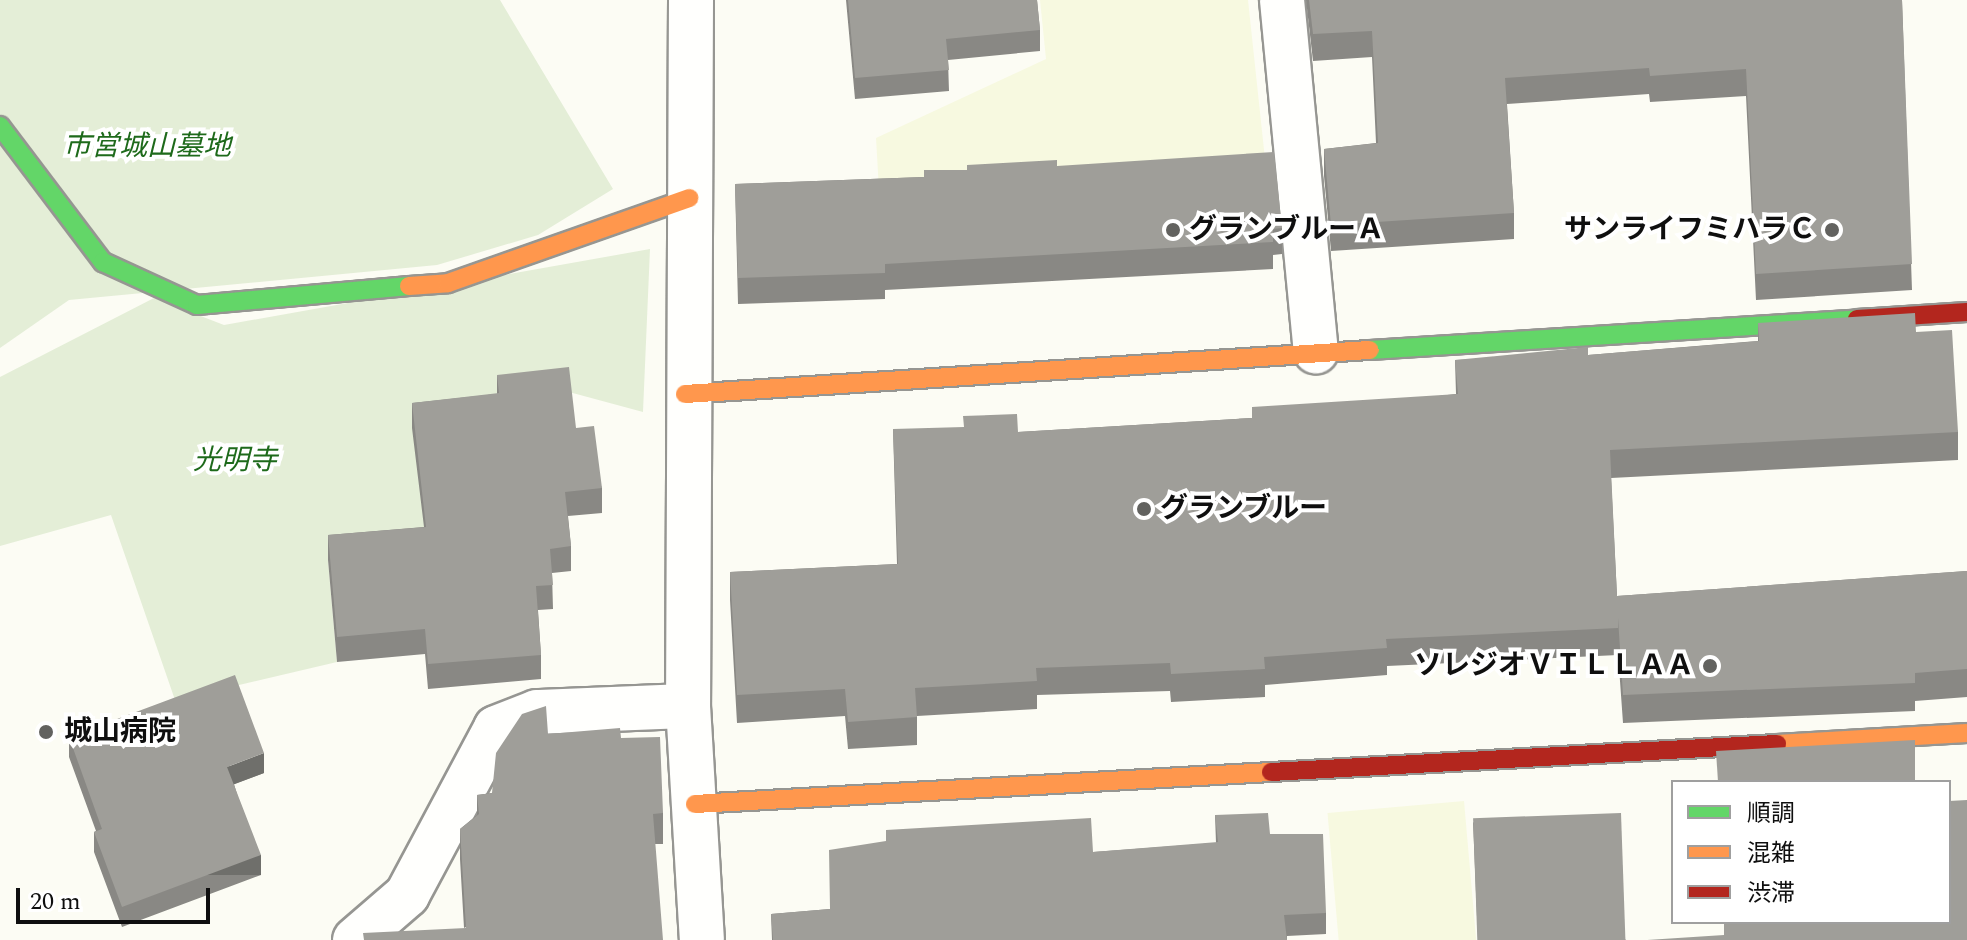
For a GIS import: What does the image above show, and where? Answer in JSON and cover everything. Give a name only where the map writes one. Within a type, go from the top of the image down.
[{"type":"street","points":[[691,0],[685,394],[688,706],[702,940]]},
{"type":"street","points":[[1282,0],[1316,351]]},
{"type":"street","points":[[0,126],[103,262],[197,305],[448,283],[690,198]]},
{"type":"street","points":[[685,394],[1316,351],[1967,312]]},
{"type":"street","points":[[355,940],[407,895],[496,728],[537,712],[688,706]]},
{"type":"street","points":[[695,804],[1967,733]]},
{"type":"green space","name":"市営城山墓地","points":[[0,0],[500,0],[613,189],[538,235],[437,265],[69,300],[0,348]]},
{"type":"green space","points":[[1040,0],[1248,0],[1265,159],[879,190],[876,138],[1046,59]]},
{"type":"green space","name":"光明寺","points":[[650,249],[643,412],[569,392],[426,552],[328,560],[337,662],[175,700],[111,515],[0,546],[0,377],[154,298],[224,325]]},
{"type":"green space","points":[[1464,801],[1476,940],[1339,940],[1328,813]]},
{"type":"building","points":[[848,0],[1037,0],[1040,30],[946,39],[949,70],[855,78]]},
{"type":"building","points":[[1309,0],[1902,0],[1912,264],[1756,274],[1746,69],[1650,76],[1649,68],[1505,78],[1514,213],[1331,225],[1324,149],[1378,143],[1372,31],[1313,34]]},
{"type":"building","points":[[1274,152],[1282,228],[1273,229],[1273,242],[885,264],[885,273],[738,278],[735,184],[924,177],[924,170],[967,170],[967,165],[1057,160],[1057,166]]},
{"type":"building","points":[[1915,313],[1916,332],[1952,330],[1958,432],[1610,450],[1617,596],[1967,571],[1967,669],[1915,673],[1915,683],[1623,695],[1618,618],[1618,628],[1386,639],[1387,648],[1264,657],[1265,669],[1171,674],[1170,663],[1036,668],[1037,681],[915,688],[917,717],[848,722],[845,689],[737,695],[730,572],[898,564],[893,429],[964,427],[963,416],[1017,414],[1018,432],[1252,418],[1252,407],[1458,394],[1455,360],[1588,347],[1588,355],[1759,341],[1758,323]]},
{"type":"building","points":[[569,367],[576,428],[594,426],[602,488],[565,492],[571,546],[550,549],[553,585],[536,586],[541,655],[428,664],[425,629],[337,637],[328,535],[426,527],[412,403],[499,393],[497,375]]},
{"type":"building","points":[[235,675],[264,753],[227,767],[261,855],[122,907],[94,832],[102,829],[69,737]]},
{"type":"building","points":[[546,706],[548,734],[620,728],[621,738],[660,737],[663,813],[653,814],[663,940],[364,940],[363,933],[466,928],[460,829],[479,814],[477,795],[492,793],[496,753],[522,714]]},
{"type":"building","points":[[1915,740],[1915,780],[1718,780],[1716,751]]},
{"type":"building","points":[[1967,800],[1967,940],[1647,940],[1724,935],[1724,924],[1951,924],[1951,801]]},
{"type":"building","points":[[1268,813],[1270,834],[1323,834],[1326,913],[1284,915],[1287,940],[773,940],[771,914],[830,909],[829,850],[886,841],[886,830],[1091,818],[1093,852],[1218,842],[1215,815]]},
{"type":"building","points":[[1621,813],[1625,940],[1477,940],[1473,818]]},
{"type":"traffic: fast","points":[[0,126],[103,262],[197,305],[409,286]]},
{"type":"traffic: fast","points":[[1370,350],[1857,319]]},
{"type":"traffic: slow","points":[[409,286],[448,283],[690,198]]},
{"type":"traffic: slow","points":[[685,394],[1370,350]]},
{"type":"traffic: slow","points":[[1777,744],[1967,733]]},
{"type":"traffic: slow","points":[[695,804],[1271,772]]},
{"type":"traffic: jam","points":[[1857,319],[1967,312]]},
{"type":"traffic: jam","points":[[1271,772],[1777,744]]},
{"type":"place","name":"グランブルーＡ","points":[[1173,230]]},
{"type":"place","name":"サンライフミハラＣ","points":[[1832,230]]},
{"type":"place","name":"グランブルー","points":[[1144,509]]},
{"type":"place","name":"ソレジオＶＩＬＬＡＡ","points":[[1710,666]]},
{"type":"place","name":"城山病院","points":[[46,732]]}]
